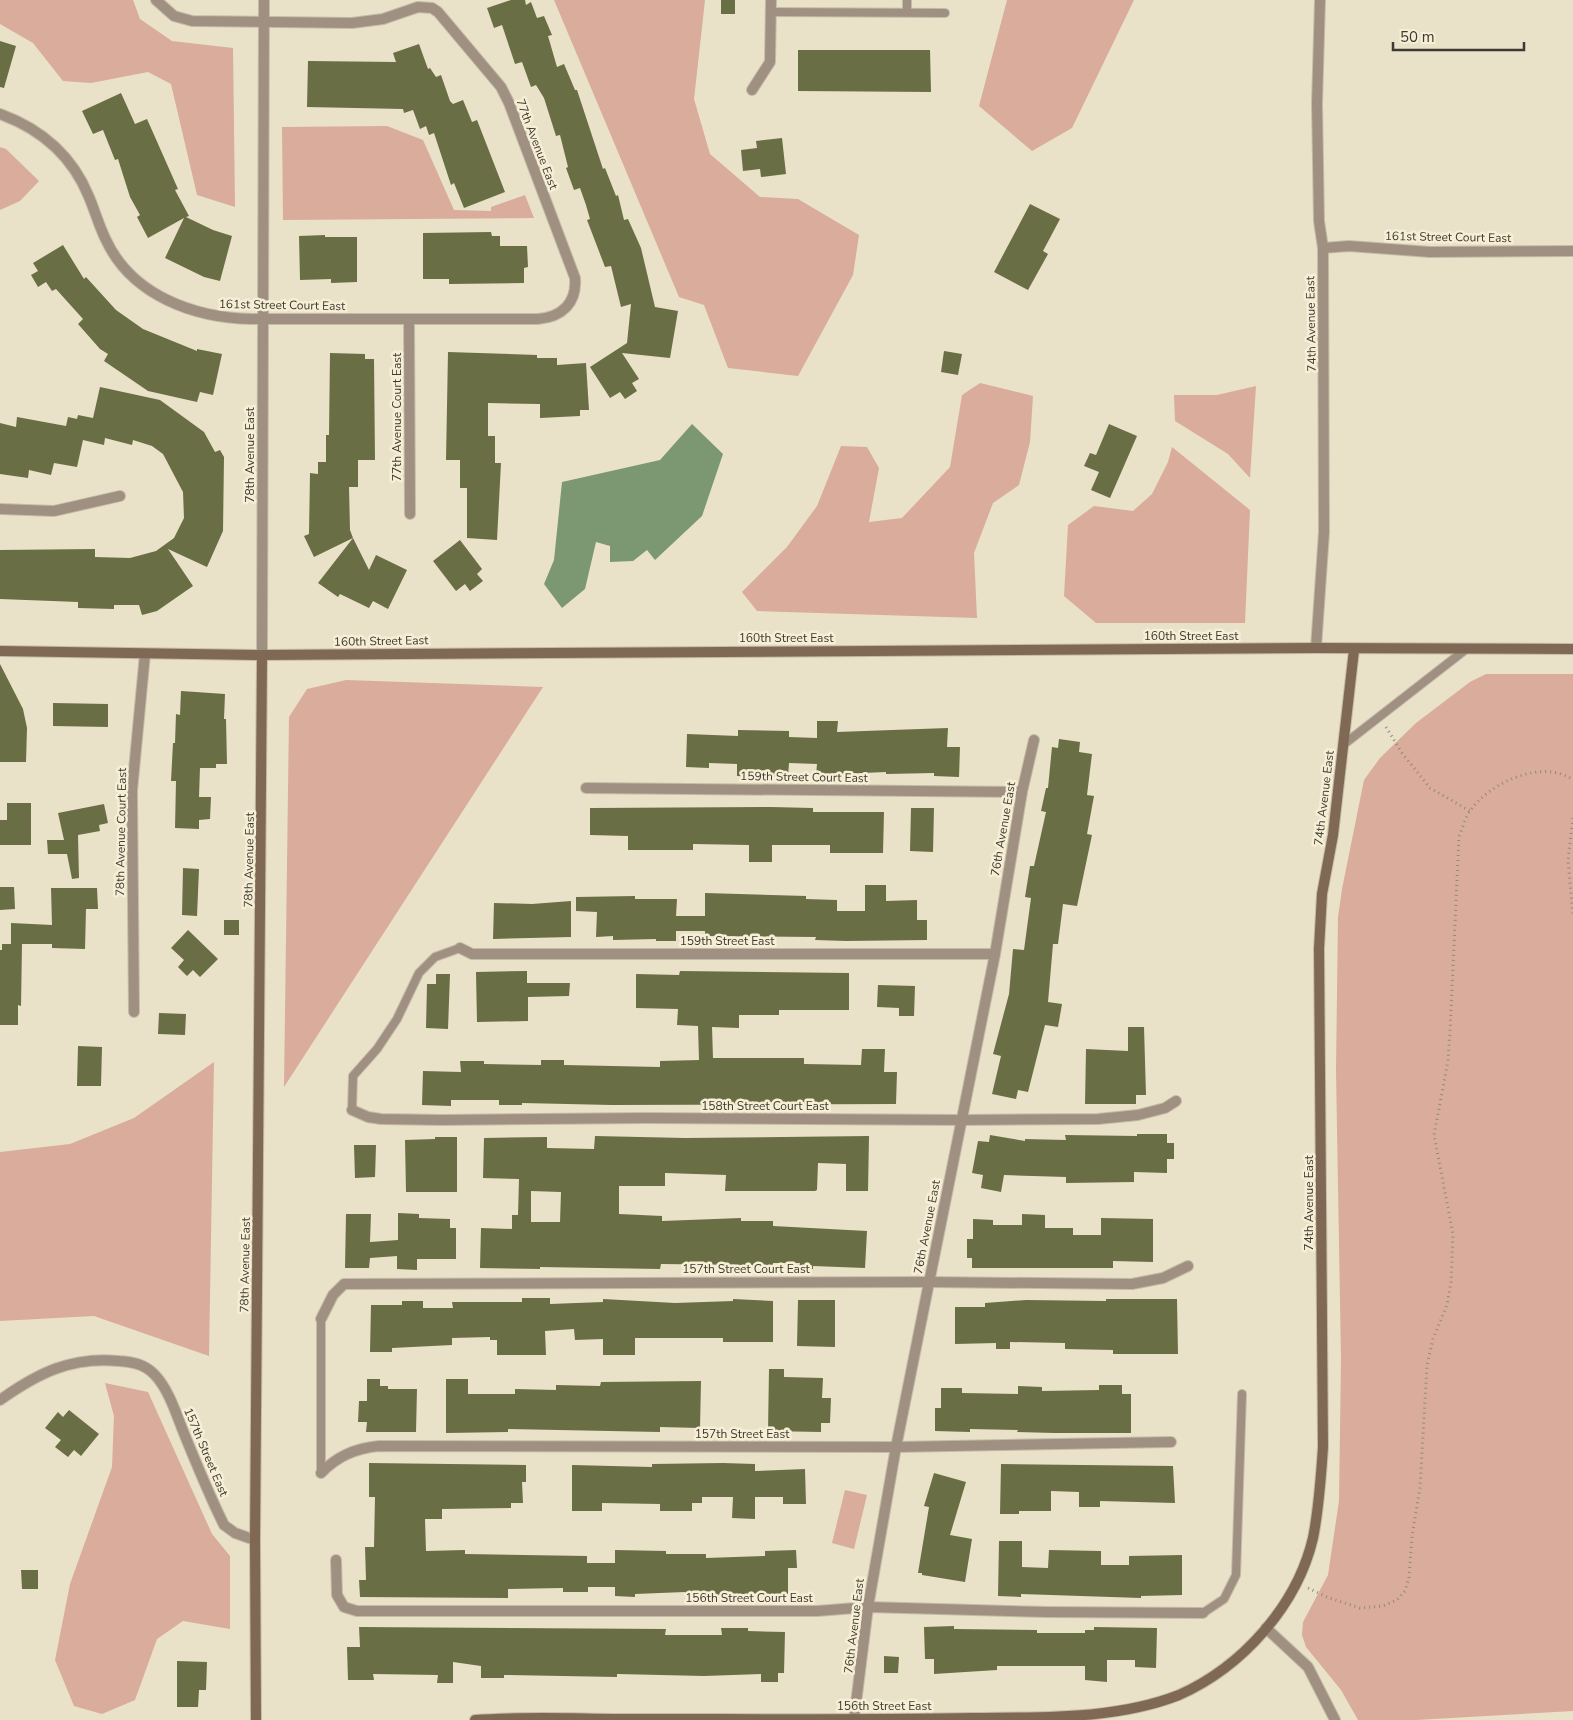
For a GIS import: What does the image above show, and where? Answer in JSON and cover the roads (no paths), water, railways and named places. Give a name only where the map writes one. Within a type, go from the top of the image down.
[{"type":"street","points":[[156,0],[174,16],[186,20],[264,23]]},
{"type":"street","name":"78th Avenue East","points":[[256,1720],[255,1540],[262,655],[264,0]]},
{"type":"street","points":[[752,90],[770,62],[771,0]]},
{"type":"street","name":"74th Avenue East","points":[[1316,648],[1324,532],[1323,248],[1319,221],[1317,104],[1320,0]]},
{"type":"street","name":"77th Avenue East","points":[[264,23],[360,23],[383,19],[418,7],[432,8],[445,19],[501,87],[509,103],[575,278],[576,289],[573,300],[567,308]]},
{"type":"street","name":"161st Street Court East","points":[[0,114],[33,128],[69,159],[79,175],[106,240],[118,260],[144,286],[170,301],[199,313],[218,317],[263,319],[549,318],[567,308]]},
{"type":"street","name":"161st Street Court East","points":[[1323,248],[1349,246],[1430,252],[1573,251]]},
{"type":"street","name":"77th Avenue Court East","points":[[409,319],[410,514]]},
{"type":"street","points":[[0,509],[54,511],[120,496]]},
{"type":"street","name":"160th Street East","points":[[0,651],[262,655],[1316,648],[1354,650],[1573,649]]},
{"type":"street","name":"74th Avenue East","points":[[1266,1628],[1288,1600],[1296,1582],[1312,1540],[1320,1495],[1323,1447],[1319,949],[1322,894],[1333,835],[1354,650]]},
{"type":"street","name":"78th Avenue Court East","points":[[134,1012],[132,792],[145,654]]},
{"type":"street","name":"76th Avenue East","points":[[854,1719],[868,1607],[896,1447],[995,954],[1022,792],[1034,740]]},
{"type":"street","name":"159th Street Court East","points":[[586,788],[1022,792]]},
{"type":"street","name":"159th Street East","points":[[460,948],[472,954],[995,954]]},
{"type":"street","name":"158th Street Court East","points":[[352,1110],[374,1118],[442,1120],[656,1118],[1098,1119],[1138,1115],[1165,1108],[1176,1101]]},
{"type":"street","name":"157th Street Court East","points":[[322,1319],[333,1295],[344,1284],[928,1282],[1132,1284],[1163,1278],[1188,1266]]},
{"type":"street","name":"157th Street East","points":[[0,1400],[24,1384],[69,1363],[104,1359],[140,1365],[156,1376],[173,1406],[224,1525],[235,1533],[255,1540]]},
{"type":"street","name":"157th Street East","points":[[321,1472],[342,1455],[362,1447],[378,1446],[896,1447],[1171,1442]]},
{"type":"street","name":"156th Street Court East","points":[[336,1560],[337,1595],[344,1607],[357,1611],[818,1611],[868,1607],[1047,1612],[1203,1613]]},
{"type":"street","points":[[1266,1628],[1308,1667],[1335,1720]]},
{"type":"street","name":"156th Street East","points":[[475,1720],[948,1719],[1098,1715],[1150,1706],[1180,1694],[1228,1666],[1266,1628]]},
{"type":"lane","points":[[907,0],[907,12]]},
{"type":"lane","points":[[772,12],[945,13]]},
{"type":"lane","points":[[1343,744],[1465,650]]},
{"type":"lane","points":[[352,1110],[352,1076],[377,1050],[396,1019],[419,973],[435,957],[460,948]]},
{"type":"lane","points":[[321,1472],[322,1319]]},
{"type":"lane","points":[[1203,1613],[1224,1599],[1236,1575],[1242,1394]]}]
